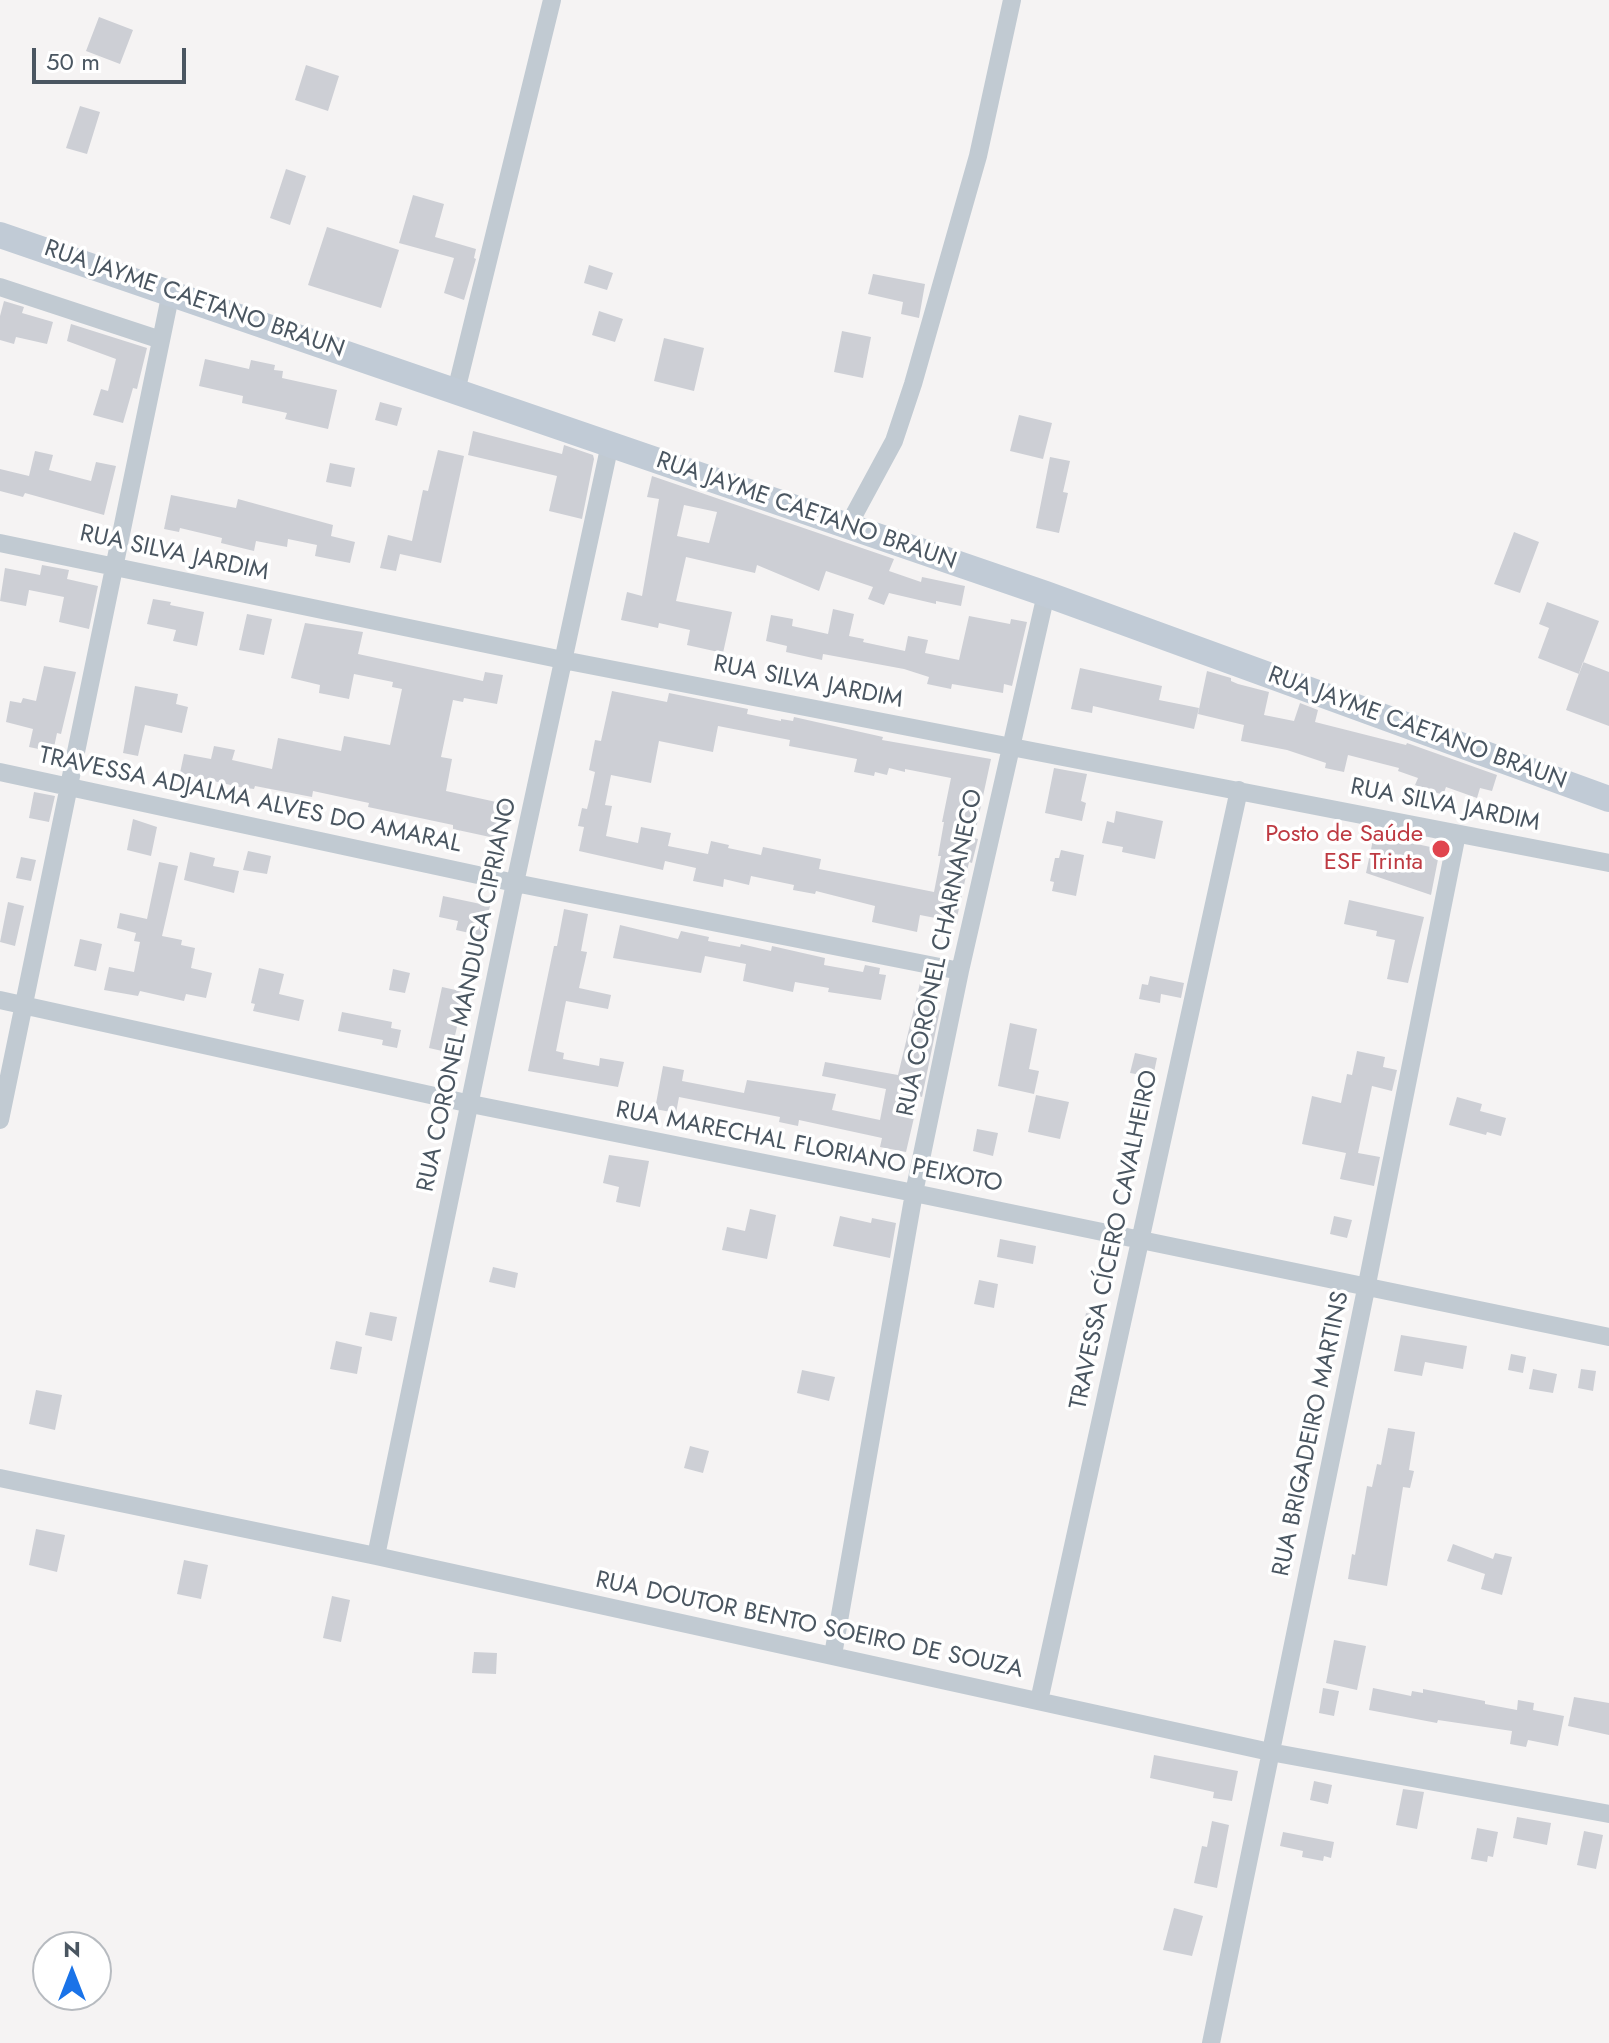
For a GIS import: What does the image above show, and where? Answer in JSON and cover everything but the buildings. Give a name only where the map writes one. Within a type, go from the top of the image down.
[{"type":"street","points":[[456,391],[552,0]]},
{"type":"street","points":[[848,526],[894,441],[913,384],[978,156],[1012,0]]},
{"type":"street","name":"RUA JAYME CAETANO BRAUN","points":[[0,235],[1046,594],[1609,799]]},
{"type":"street","points":[[0,287],[161,340]]},
{"type":"street","points":[[0,1120],[171,292]]},
{"type":"street","name":"RUA CORONEL MANDUCA CIPRIANO","points":[[376,1556],[515,883],[610,444]]},
{"type":"street","name":"RUA SILVA JARDIM","points":[[0,543],[563,660],[1609,863]]},
{"type":"street","name":"RUA CORONEL CHARNANECO","points":[[833,1655],[914,1193],[960,971],[1046,594]]},
{"type":"street","name":"TRAVESSA ADJALMA ALVES DO AMARAL","points":[[0,772],[515,883],[960,971]]},
{"type":"street","name":"TRAVESSA CÍCERO CAVALHEIRO","points":[[1039,1701],[1239,790]]},
{"type":"street","name":"RUA BRIGADEIRO MARTINS","points":[[1211,2043],[1457,834]]},
{"type":"street","name":"RUA MARECHAL FLORIANO PEIXOTO","points":[[0,1000],[471,1104],[1609,1337]]},
{"type":"street","name":"RUA DOUTOR BENTO SOEIRO DE SOUZA","points":[[0,1478],[376,1556],[1270,1752],[1609,1814]]},
{"type":"place","name":"Posto de Saúde ESF Trinta","points":[[1441,849]]}]
